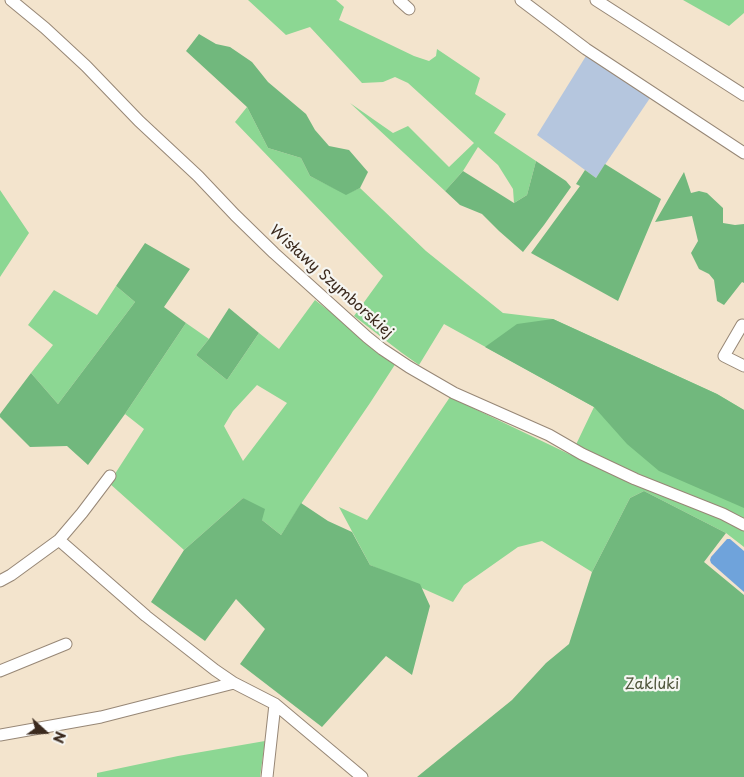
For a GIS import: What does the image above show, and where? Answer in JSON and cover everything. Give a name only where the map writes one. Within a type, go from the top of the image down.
[{"type":"street","name":"Wisławy Szymborskiej","points":[[11,0],[86,66],[274,254],[382,349],[454,393],[549,435],[582,454],[636,479],[744,525]]},
{"type":"street","points":[[399,0],[409,9]]},
{"type":"street","points":[[521,0],[586,49],[744,153]]},
{"type":"street","points":[[596,0],[744,95]]},
{"type":"street","points":[[742,325],[724,356],[744,366]]},
{"type":"street","points":[[0,581],[59,540],[110,476]]},
{"type":"street","points":[[59,540],[146,616],[215,670],[234,683],[275,704],[362,777]]},
{"type":"street","points":[[0,671],[66,644]]},
{"type":"street","points":[[0,735],[101,717],[234,683]]},
{"type":"street","points":[[266,777],[275,704]]},
{"type":"shaded area","points":[[586,56],[650,98],[596,178],[537,135]]},
{"type":"green space","points":[[248,0],[336,0],[344,7],[339,20],[414,56],[429,61],[436,56],[437,49],[480,78],[475,94],[506,114],[494,133],[536,161],[527,195],[514,203],[513,189],[498,165],[478,147],[463,171],[445,191],[350,103],[393,133],[408,126],[449,167],[474,143],[408,83],[395,77],[383,82],[362,83],[310,27],[286,35]]},
{"type":"green space","points":[[683,0],[744,0],[744,13],[729,26]]},
{"type":"green space","points":[[199,34],[216,44],[230,47],[252,62],[268,82],[306,114],[315,130],[329,146],[349,150],[368,172],[360,188],[346,195],[310,176],[301,158],[268,148],[247,107],[186,51]]},
{"type":"green space","points":[[247,107],[268,148],[301,158],[310,176],[346,194],[360,188],[426,251],[503,313],[553,319],[717,394],[744,410],[744,547],[726,533],[644,491],[630,498],[592,572],[542,541],[518,547],[464,585],[453,602],[370,565],[339,507],[367,520],[450,397],[571,455],[594,407],[444,324],[419,365],[354,316],[383,276],[235,122]]},
{"type":"green space","points":[[536,161],[566,181],[571,187],[523,252],[482,214],[460,205],[445,191],[463,171],[514,203],[527,195]]},
{"type":"green space","points":[[605,164],[661,199],[618,301],[531,253],[580,186],[576,184],[585,170],[596,178]]},
{"type":"green space","points":[[684,172],[691,193],[699,191],[707,193],[723,208],[723,223],[744,224],[744,283],[742,282],[724,305],[717,301],[714,280],[709,274],[699,269],[691,253],[698,241],[692,216],[655,222]]},
{"type":"green space","points":[[0,190],[29,233],[0,277]]},
{"type":"green space","points":[[145,243],[190,269],[164,307],[186,323],[88,465],[67,446],[30,447],[0,417],[0,414],[31,373],[58,404],[135,302],[116,286]]},
{"type":"green space","points":[[116,286],[135,302],[58,404],[31,373],[53,345],[28,325],[54,290],[97,315]]},
{"type":"green space","points":[[315,300],[396,363],[281,535],[262,520],[243,498],[184,550],[109,483],[144,429],[125,414],[186,323],[209,339],[196,355],[227,380],[259,333],[279,349]],"holes":[[[257,385],[287,403],[243,461],[224,426],[233,411]]]},
{"type":"green space","points":[[229,308],[259,333],[227,380],[196,355]]},
{"type":"green space","points":[[553,319],[717,394],[744,410],[744,508],[659,471],[627,444],[594,407],[485,347],[517,324]]},
{"type":"green space","name":"Zakluki","points":[[644,491],[726,533],[704,562],[744,595],[744,777],[417,777],[512,700],[546,663],[569,644],[592,572],[630,498]]},
{"type":"green space","points":[[243,498],[265,509],[262,520],[281,535],[301,503],[328,521],[352,532],[370,565],[420,584],[430,606],[412,675],[386,656],[322,727],[240,664],[265,629],[236,599],[205,641],[151,602],[184,550]]},
{"type":"green space","points":[[265,741],[260,777],[97,777],[97,773],[178,756]]},
{"type":"water","points":[[727,539],[730,539],[744,551],[744,592],[710,560]]}]
